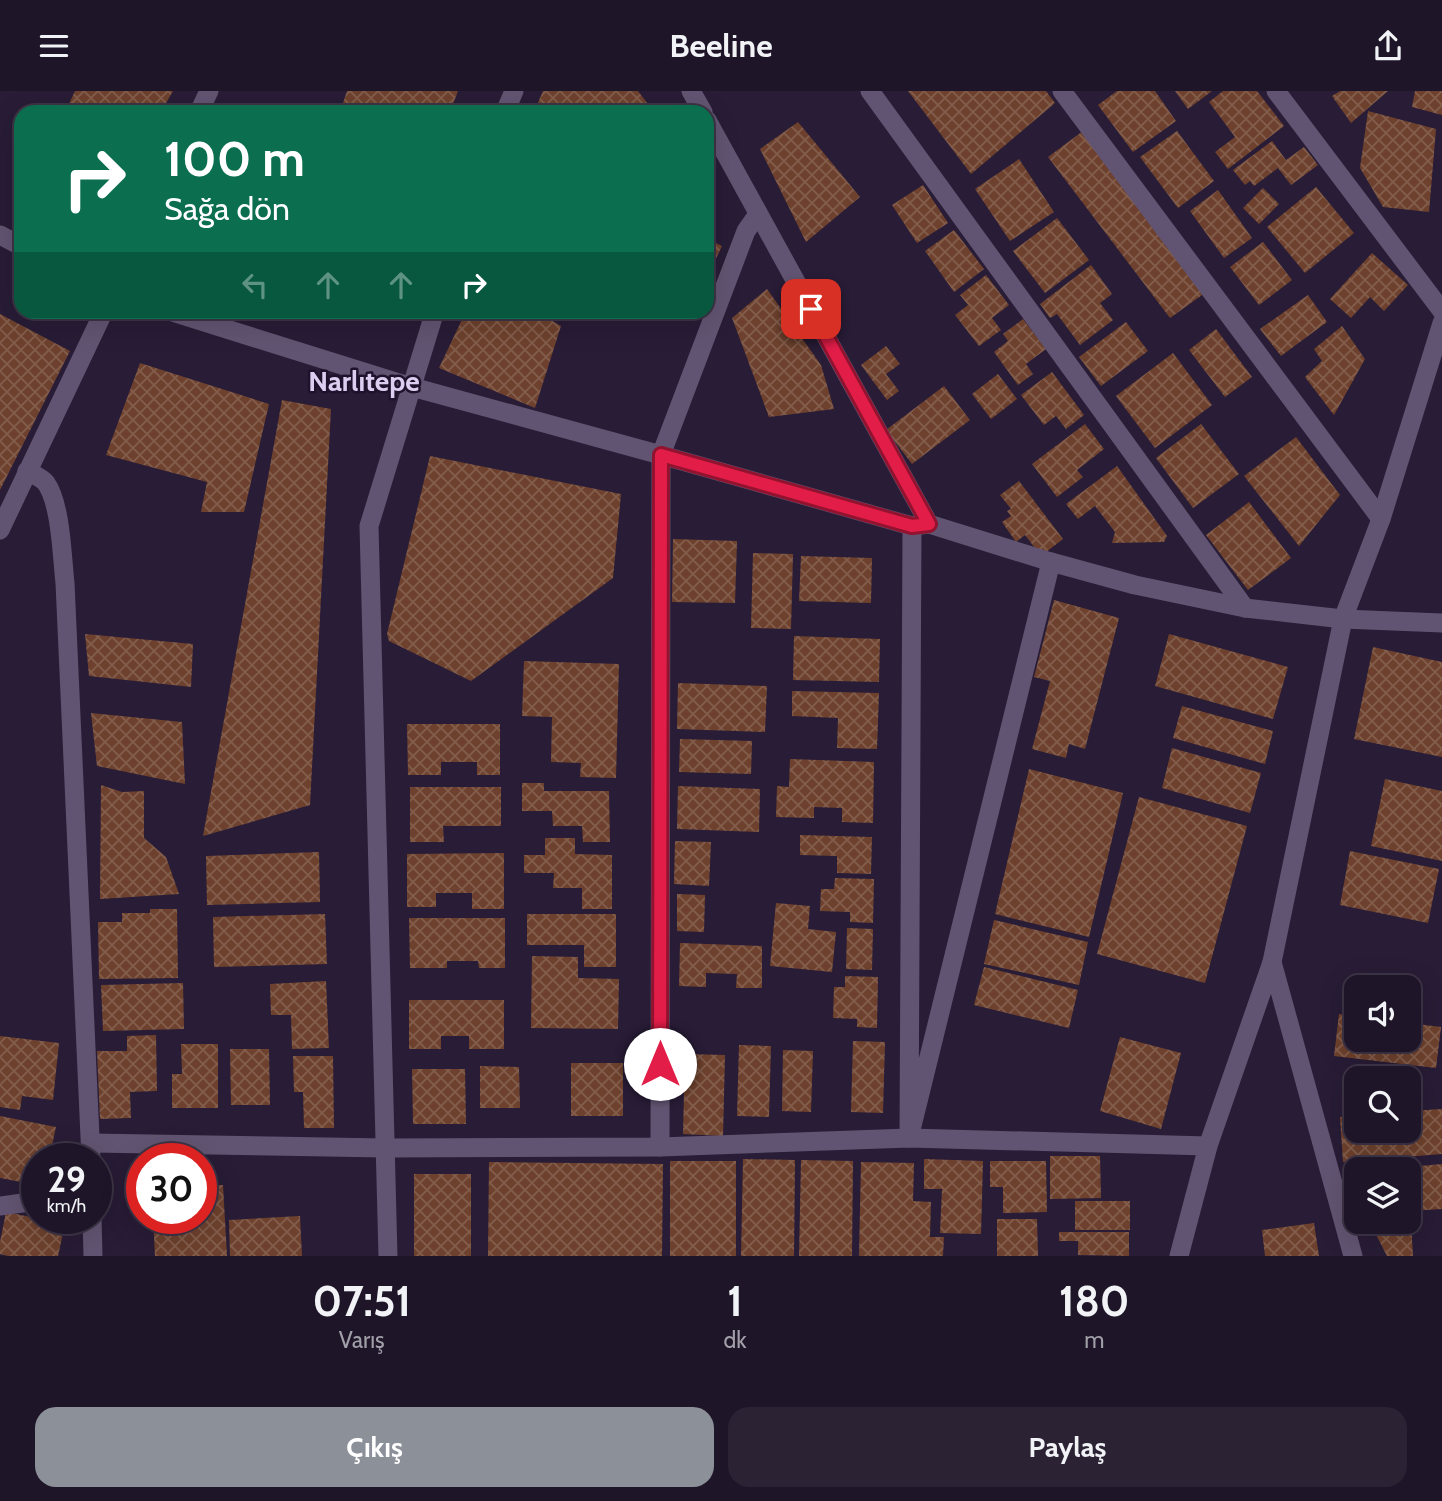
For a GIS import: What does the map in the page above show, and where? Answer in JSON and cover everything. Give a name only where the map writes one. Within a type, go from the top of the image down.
[{"type":"street","points":[[870,91],[1245,608]]},
{"type":"street","points":[[1062,91],[1381,519]]},
{"type":"street","points":[[1276,91],[1442,311]]},
{"type":"street","points":[[714,133],[920,525],[909,1138]]},
{"type":"street","points":[[714,315],[746,231],[758,214]]},
{"type":"street","points":[[0,530],[100,319]]},
{"type":"street","points":[[195,319],[412,387],[1135,585],[1245,608],[1343,619],[1442,623]]},
{"type":"street","points":[[388,1256],[369,526],[433,319]]},
{"type":"street","points":[[660,1147],[661,455],[713,319]]},
{"type":"street","points":[[1179,1256],[1208,1146],[1272,962],[1343,619],[1381,519],[1442,324]]},
{"type":"street","points":[[27,471],[45,481],[53,496],[65,583],[91,1143]]},
{"type":"street","points":[[909,1138],[1051,562]]},
{"type":"street","points":[[1272,962],[1353,1256]]},
{"type":"street","points":[[112,1151],[660,1147],[909,1138],[1208,1146]]},
{"type":"street","points":[[0,1206],[21,1203]]},
{"type":"street","points":[[92,1234],[93,1256]]},
{"type":"building","points":[[75,91],[173,91],[165,105],[68,105]]},
{"type":"building","points":[[347,91],[458,91],[453,105],[342,105]]},
{"type":"building","points":[[543,91],[638,91],[649,105],[537,105]]},
{"type":"building","points":[[908,91],[1046,91],[1055,103],[971,174]]},
{"type":"building","points":[[1117,91],[1155,91],[1176,121],[1133,152],[1098,105]]},
{"type":"building","points":[[1175,91],[1212,91],[1188,109]]},
{"type":"building","points":[[1223,91],[1257,91],[1284,126],[1228,169],[1215,152],[1235,137],[1209,102]]},
{"type":"building","points":[[1340,91],[1388,91],[1351,123],[1332,96]]},
{"type":"building","points":[[1415,91],[1442,91],[1442,115],[1412,107]]},
{"type":"building","points":[[1368,111],[1436,129],[1429,212],[1383,207],[1360,168]]},
{"type":"building","points":[[798,122],[860,197],[806,242],[760,149]]},
{"type":"building","points":[[1087,128],[1209,290],[1170,318],[1048,157]]},
{"type":"building","points":[[1177,131],[1214,181],[1178,208],[1140,157]]},
{"type":"building","points":[[1272,141],[1286,160],[1304,147],[1318,165],[1291,185],[1278,168],[1254,186],[1250,181],[1245,185],[1233,170]]},
{"type":"building","points":[[1019,159],[1054,212],[1010,241],[975,189]]},
{"type":"building","points":[[923,185],[948,223],[917,243],[892,205]]},
{"type":"building","points":[[1316,187],[1354,233],[1305,273],[1267,227]]},
{"type":"building","points":[[1263,188],[1279,204],[1259,224],[1243,208]]},
{"type":"building","points":[[1218,190],[1252,238],[1224,258],[1190,211]]},
{"type":"building","points":[[1057,218],[1089,260],[1045,293],[1013,251]]},
{"type":"building","points":[[954,230],[984,269],[954,292],[925,251]]},
{"type":"building","points":[[714,242],[722,246],[714,263]]},
{"type":"building","points":[[1263,242],[1292,280],[1259,305],[1230,267]]},
{"type":"building","points":[[1372,253],[1408,285],[1384,311],[1370,297],[1351,318],[1330,299]]},
{"type":"building","points":[[1091,265],[1112,294],[1100,303],[1113,320],[1080,345],[1057,314],[1050,318],[1040,304]]},
{"type":"building","points":[[986,275],[1009,305],[992,318],[1001,330],[979,346],[955,315],[968,305],[960,295]]},
{"type":"building","points":[[767,289],[821,365],[834,409],[769,417],[732,318]]},
{"type":"building","points":[[1308,295],[1327,322],[1281,356],[1260,329]]},
{"type":"building","points":[[0,314],[70,351],[0,490]]},
{"type":"building","points":[[462,319],[549,319],[561,326],[535,408],[439,368]]},
{"type":"building","points":[[1023,319],[1046,349],[1026,364],[1033,374],[1018,385],[994,352],[1008,341],[1003,334]]},
{"type":"building","points":[[1126,322],[1148,351],[1101,386],[1079,357]]},
{"type":"building","points":[[1342,326],[1365,359],[1334,415],[1305,377],[1322,361],[1314,349]]},
{"type":"building","points":[[1216,329],[1252,377],[1225,397],[1189,350]]},
{"type":"building","points":[[886,346],[900,364],[886,374],[899,391],[887,400],[861,365]]},
{"type":"building","points":[[1173,353],[1212,405],[1155,448],[1116,396]]},
{"type":"building","points":[[140,363],[269,404],[244,512],[201,512],[207,482],[106,455]]},
{"type":"building","points":[[1052,372],[1084,415],[1066,429],[1056,416],[1044,425],[1021,395]]},
{"type":"building","points":[[998,374],[1017,399],[991,419],[972,394]]},
{"type":"building","points":[[944,386],[970,420],[912,464],[886,430]]},
{"type":"building","points":[[282,400],[331,409],[310,805],[203,836]]},
{"type":"building","points":[[1085,424],[1104,449],[1077,470],[1083,477],[1057,497],[1032,464]]},
{"type":"building","points":[[1201,424],[1239,474],[1193,508],[1156,458]]},
{"type":"building","points":[[1296,437],[1340,495],[1299,546],[1244,476]]},
{"type":"building","points":[[430,456],[621,494],[613,578],[471,681],[389,641],[387,634]]},
{"type":"building","points":[[1117,466],[1167,536],[1164,542],[1112,543],[1115,532],[1095,506],[1078,519],[1066,504]]},
{"type":"building","points":[[1019,481],[1063,539],[1041,556],[1025,535],[1016,542],[1002,522],[1011,516],[1007,511],[1011,509],[1000,495]]},
{"type":"building","points":[[1249,502],[1291,558],[1248,590],[1206,535]]},
{"type":"building","points":[[673,539],[737,541],[735,603],[672,602]]},
{"type":"building","points":[[753,553],[793,554],[791,629],[751,628]]},
{"type":"building","points":[[801,556],[872,558],[871,603],[799,601]]},
{"type":"building","points":[[1054,600],[1119,618],[1085,749],[1069,744],[1066,758],[1032,749],[1050,681],[1034,677]]},
{"type":"building","points":[[85,634],[193,644],[191,687],[89,676]]},
{"type":"building","points":[[1169,634],[1288,667],[1273,719],[1155,686]]},
{"type":"building","points":[[794,636],[880,639],[879,682],[793,680]]},
{"type":"building","points":[[1373,647],[1442,662],[1442,757],[1354,739]]},
{"type":"building","points":[[524,661],[619,664],[616,778],[580,777],[581,763],[551,762],[552,717],[522,716]]},
{"type":"building","points":[[678,683],[767,686],[765,732],[677,729]]},
{"type":"building","points":[[792,691],[879,693],[877,749],[837,748],[838,718],[792,716]]},
{"type":"building","points":[[1182,706],[1273,731],[1265,764],[1173,738]]},
{"type":"building","points":[[91,713],[182,722],[185,784],[97,766]]},
{"type":"building","points":[[407,724],[500,724],[500,775],[477,775],[477,762],[441,762],[441,775],[408,775]]},
{"type":"building","points":[[680,739],[752,741],[751,774],[679,772]]},
{"type":"building","points":[[1172,748],[1261,773],[1250,813],[1162,788]]},
{"type":"building","points":[[790,759],[874,762],[873,823],[842,822],[842,808],[814,807],[814,818],[776,817],[777,786],[789,787]]},
{"type":"building","points":[[1029,769],[1123,793],[1089,937],[995,914]]},
{"type":"building","points":[[1385,779],[1442,791],[1442,861],[1371,846]]},
{"type":"building","points":[[522,783],[544,783],[544,791],[609,791],[610,842],[583,842],[582,826],[553,826],[552,811],[522,811]]},
{"type":"building","points":[[101,785],[122,792],[144,791],[144,838],[166,857],[179,894],[100,899]]},
{"type":"building","points":[[678,786],[760,789],[759,832],[677,829]]},
{"type":"building","points":[[410,787],[501,787],[501,826],[443,826],[444,842],[410,842]]},
{"type":"building","points":[[1139,797],[1247,826],[1205,983],[1097,954]]},
{"type":"building","points":[[800,835],[872,837],[871,874],[837,873],[837,856],[800,855]]},
{"type":"building","points":[[545,838],[575,838],[575,854],[612,855],[612,909],[582,909],[582,888],[553,888],[554,873],[524,873],[524,855],[545,855]]},
{"type":"building","points":[[675,841],[711,842],[709,886],[674,884]]},
{"type":"building","points":[[1350,851],[1439,869],[1428,923],[1340,905]]},
{"type":"building","points":[[319,852],[320,902],[207,905],[206,856]]},
{"type":"building","points":[[504,853],[504,909],[472,909],[472,893],[436,893],[436,907],[407,907],[407,854]]},
{"type":"building","points":[[835,878],[874,879],[873,923],[850,922],[850,912],[820,911],[821,889],[834,889]]},
{"type":"building","points":[[677,894],[705,895],[704,932],[677,931]]},
{"type":"building","points":[[776,903],[810,906],[808,929],[836,932],[832,972],[770,966]]},
{"type":"building","points":[[150,909],[177,909],[178,978],[99,979],[98,922],[122,922],[122,913],[150,913]]},
{"type":"building","points":[[325,914],[327,964],[214,967],[213,917]]},
{"type":"building","points":[[527,914],[616,914],[616,967],[584,967],[584,945],[527,945]]},
{"type":"building","points":[[409,918],[505,918],[505,968],[479,968],[478,961],[447,961],[447,968],[410,968]]},
{"type":"building","points":[[994,920],[1088,942],[1079,985],[984,964]]},
{"type":"building","points":[[847,928],[873,929],[872,970],[846,969]]},
{"type":"building","points":[[680,943],[762,946],[762,988],[736,988],[737,974],[706,973],[706,987],[679,986]]},
{"type":"building","points":[[532,956],[578,957],[578,978],[619,979],[618,1029],[531,1028]]},
{"type":"building","points":[[984,967],[1078,990],[1069,1028],[974,1005]]},
{"type":"building","points":[[845,976],[878,977],[877,1028],[857,1027],[857,1019],[833,1018],[834,987],[845,987]]},
{"type":"building","points":[[326,981],[329,1048],[292,1049],[291,1015],[271,1015],[270,984]]},
{"type":"building","points":[[183,983],[184,1029],[103,1031],[101,985]]},
{"type":"building","points":[[409,1000],[504,1000],[504,1049],[469,1049],[469,1036],[441,1036],[441,1049],[409,1049]]},
{"type":"building","points":[[1339,1014],[1344,1015],[1344,1052],[1421,1052],[1421,1024],[1441,1027],[1436,1068],[1334,1056]]},
{"type":"building","points":[[156,1035],[157,1091],[130,1092],[131,1118],[100,1119],[97,1051],[127,1051],[127,1036]]},
{"type":"building","points":[[0,1036],[59,1043],[53,1100],[22,1096],[20,1110],[0,1107]]},
{"type":"building","points":[[1120,1037],[1181,1053],[1161,1129],[1100,1111]]},
{"type":"building","points":[[853,1041],[885,1042],[883,1113],[851,1112]]},
{"type":"building","points":[[181,1044],[218,1044],[218,1108],[172,1108],[172,1074],[182,1074]]},
{"type":"building","points":[[739,1045],[771,1046],[769,1117],[737,1116]]},
{"type":"building","points":[[230,1049],[269,1049],[270,1105],[231,1105]]},
{"type":"building","points":[[783,1050],[813,1051],[811,1112],[782,1111]]},
{"type":"building","points":[[685,1054],[725,1055],[723,1136],[683,1134]]},
{"type":"building","points":[[293,1056],[333,1056],[334,1128],[304,1128],[303,1092],[294,1092]]},
{"type":"building","points":[[571,1063],[623,1063],[623,1116],[571,1116]]},
{"type":"building","points":[[480,1066],[519,1067],[520,1108],[480,1108]]},
{"type":"building","points":[[412,1069],[465,1069],[466,1124],[413,1124]]},
{"type":"building","points":[[1442,1109],[1442,1154],[1344,1157],[1343,1162],[1340,1117],[1344,1117],[1344,1143],[1421,1143],[1421,1110]]},
{"type":"building","points":[[0,1116],[56,1127],[52,1143],[21,1143],[21,1182],[0,1178]]},
{"type":"building","points":[[1050,1156],[1100,1156],[1101,1198],[1050,1199]]},
{"type":"building","points":[[743,1159],[795,1160],[794,1256],[741,1256]]},
{"type":"building","points":[[924,1159],[983,1161],[981,1234],[940,1233],[942,1189],[924,1189]]},
{"type":"building","points":[[801,1160],[853,1161],[852,1256],[799,1256]]},
{"type":"building","points":[[670,1161],[736,1161],[736,1256],[670,1256]]},
{"type":"building","points":[[990,1161],[1046,1161],[1047,1212],[1003,1213],[1003,1187],[990,1187]]},
{"type":"building","points":[[489,1162],[663,1164],[662,1256],[488,1256]]},
{"type":"building","points":[[861,1162],[914,1163],[913,1201],[931,1202],[930,1237],[944,1237],[943,1256],[859,1256]]},
{"type":"building","points":[[1442,1164],[1442,1209],[1421,1210],[1421,1166]]},
{"type":"building","points":[[414,1174],[471,1174],[471,1256],[414,1256]]},
{"type":"building","points":[[217,1185],[223,1185],[227,1256],[155,1256],[154,1234],[217,1234]]},
{"type":"building","points":[[1075,1201],[1130,1201],[1130,1230],[1075,1230]]},
{"type":"building","points":[[6,1212],[21,1215],[21,1234],[63,1234],[58,1256],[8,1256],[0,1254]]},
{"type":"building","points":[[300,1216],[302,1256],[230,1256],[229,1220]]},
{"type":"building","points":[[997,1219],[1037,1219],[1038,1256],[997,1256]]},
{"type":"building","points":[[1314,1223],[1319,1256],[1265,1256],[1262,1230]]},
{"type":"building","points":[[1059,1232],[1129,1232],[1129,1256],[1078,1255],[1078,1241],[1059,1241]]},
{"type":"building","points":[[1376,1234],[1412,1234],[1413,1256],[1387,1256]]},
{"type":"district","name":"Narlıtepe","points":[[364,381]]},
{"type":"route","points":[[660,1064],[661,455],[912,526],[929,524],[811,309]]}]
